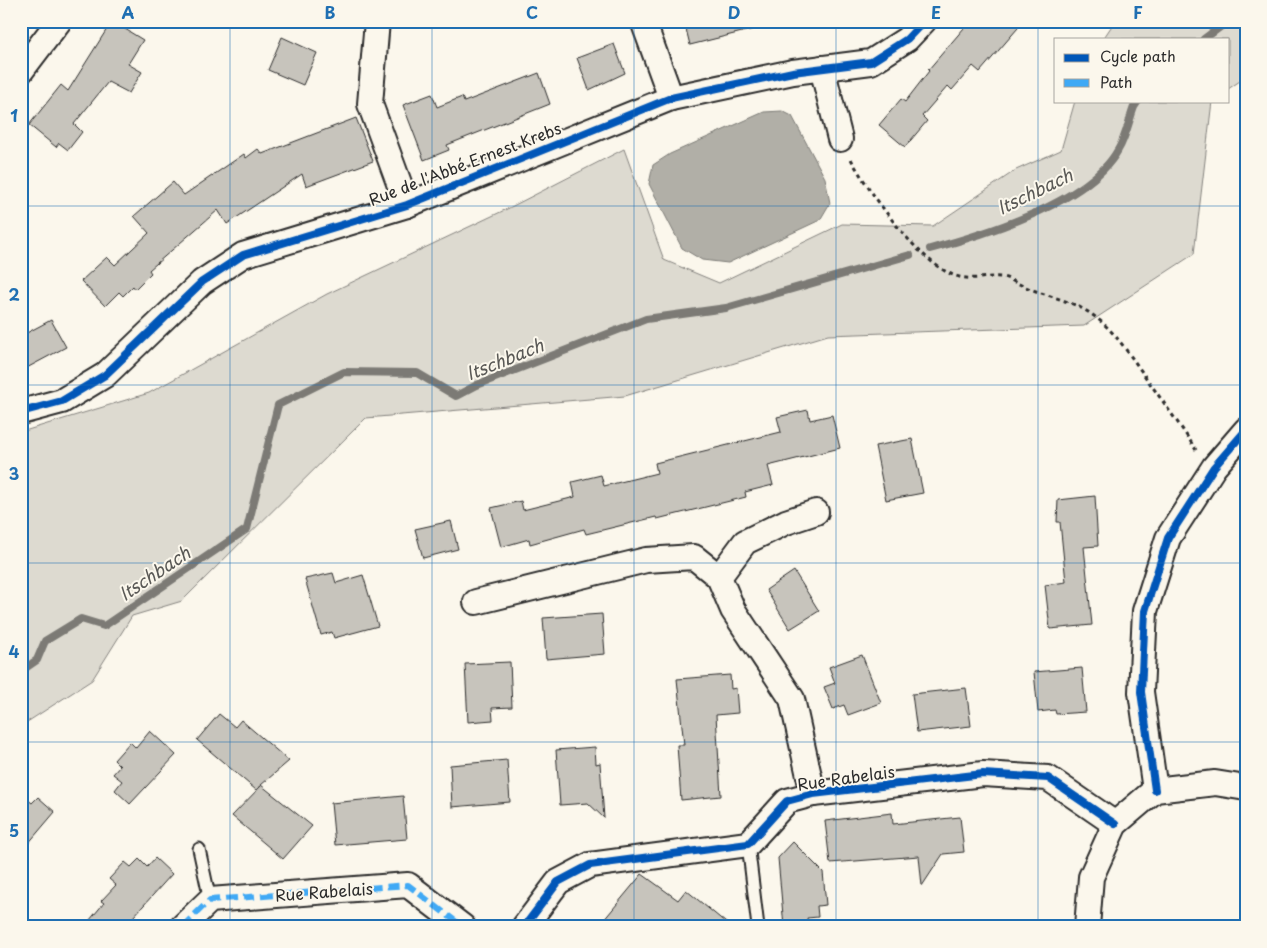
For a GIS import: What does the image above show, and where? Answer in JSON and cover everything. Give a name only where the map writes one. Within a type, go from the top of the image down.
[{"type":"street","points":[[21,71],[59,21]]},
{"type":"street","points":[[377,21],[370,104],[407,205]]},
{"type":"street","points":[[643,21],[671,98]]},
{"type":"street","name":"Rue de l'Abbé Ernest Krebs","points":[[21,412],[62,401],[105,375],[202,282],[243,255],[407,205],[671,98],[793,72],[870,62],[906,39],[924,21]]},
{"type":"street","points":[[822,68],[840,139]]},
{"type":"street","points":[[1155,790],[1141,692],[1145,612],[1168,538],[1210,472],[1246,430]]},
{"type":"street","points":[[719,577],[745,542],[786,522],[816,512]]},
{"type":"street","points":[[476,602],[646,560],[694,557],[719,577],[733,610],[792,699],[813,794]]},
{"type":"street","name":"Rue Rabelais","points":[[748,844],[787,800],[813,794],[983,774],[1048,778],[1115,824]]},
{"type":"street","points":[[1087,927],[1091,877],[1115,824],[1155,790],[1214,783],[1246,788]]},
{"type":"street","points":[[524,927],[558,882],[590,865],[748,844]]},
{"type":"street","name":"Rue Rabelais","points":[[210,900],[408,886],[463,927]]},
{"type":"street","points":[[182,927],[210,900]]},
{"type":"lane","points":[[748,844],[758,927]]},
{"type":"lane","points":[[198,849],[210,900]]},
{"type":"path","points":[[840,139],[861,177],[907,238],[931,263],[956,276],[978,279],[1003,277],[1030,290],[1082,308],[1104,323],[1119,338],[1170,409],[1210,472]]},
{"type":"path","points":[[21,865],[24,861]]},
{"type":"shaded area","points":[[1115,21],[1246,21],[1246,77],[1230,88],[1230,38],[1104,38]]},
{"type":"shaded area","points":[[1075,102],[1212,102],[1194,254],[1084,326],[828,335],[625,396],[366,418],[182,601],[132,616],[92,680],[21,726],[21,432],[149,393],[327,294],[509,208],[624,149],[664,260],[719,283],[842,224],[933,226],[1016,170],[1061,150]]},
{"type":"shaded area","points":[[782,111],[792,116],[825,178],[830,203],[820,220],[728,263],[702,260],[682,248],[649,184],[653,165],[670,154],[764,112]]},
{"type":"building","points":[[112,21],[143,40],[128,64],[142,72],[129,93],[108,82],[74,124],[82,132],[68,150],[59,143],[56,147],[29,125],[61,85],[68,91]]},
{"type":"building","points":[[684,21],[753,21],[754,29],[690,45]]},
{"type":"building","points":[[970,21],[1024,21],[980,72],[973,66],[952,90],[948,86],[922,116],[927,121],[905,147],[879,125],[901,99],[905,102],[928,70]]},
{"type":"building","points":[[282,37],[317,53],[303,85],[268,70]]},
{"type":"building","points":[[614,44],[625,73],[589,90],[577,58]]},
{"type":"building","points":[[539,73],[550,104],[447,145],[449,150],[424,160],[403,105],[432,94],[437,107],[462,97],[464,102]]},
{"type":"building","points":[[356,118],[373,161],[306,186],[302,174],[227,224],[218,210],[149,270],[151,273],[135,289],[133,286],[123,296],[119,292],[105,306],[81,281],[107,257],[115,265],[149,233],[134,216],[173,182],[184,195],[244,154],[246,158],[258,149],[262,154]]},
{"type":"building","points":[[51,320],[66,347],[21,371],[21,336]]},
{"type":"building","points":[[808,410],[810,420],[832,415],[840,448],[768,466],[773,485],[745,492],[746,497],[657,519],[656,517],[586,534],[584,529],[530,544],[529,539],[501,547],[491,508],[521,501],[523,510],[575,497],[572,482],[601,475],[604,486],[657,473],[655,463],[781,432],[777,417]]},
{"type":"building","points":[[912,439],[923,493],[886,500],[875,446]]},
{"type":"building","points":[[1095,496],[1098,546],[1084,547],[1092,625],[1050,629],[1045,585],[1066,582],[1060,522],[1057,522],[1058,500]]},
{"type":"building","points":[[451,521],[458,549],[423,558],[415,529]]},
{"type":"building","points":[[794,571],[819,611],[790,629],[766,590]]},
{"type":"building","points":[[333,573],[336,583],[363,575],[378,626],[334,638],[332,632],[321,635],[305,579]]},
{"type":"building","points":[[602,614],[605,654],[546,659],[543,618]]},
{"type":"building","points":[[862,655],[881,703],[848,715],[844,705],[833,709],[824,687],[835,683],[829,667]]},
{"type":"building","points":[[510,662],[512,707],[492,708],[493,720],[468,722],[465,664]]},
{"type":"building","points":[[1082,668],[1086,712],[1056,714],[1055,710],[1038,712],[1034,672]]},
{"type":"building","points":[[730,675],[731,689],[736,688],[738,713],[716,715],[721,796],[681,800],[677,745],[684,745],[677,679]]},
{"type":"building","points":[[966,688],[971,726],[917,732],[912,694]]},
{"type":"building","points":[[219,714],[235,727],[241,720],[289,761],[261,785],[312,826],[283,859],[232,816],[261,786],[256,790],[197,740]]},
{"type":"building","points":[[150,731],[176,755],[130,804],[115,790],[122,781],[113,774],[120,766],[114,760],[130,742],[136,748]]},
{"type":"building","points":[[595,747],[596,764],[600,763],[604,818],[588,803],[560,805],[556,750]]},
{"type":"building","points":[[507,760],[510,802],[452,807],[450,765]]},
{"type":"building","points":[[21,794],[32,803],[38,797],[55,812],[21,852]]},
{"type":"building","points":[[403,796],[407,839],[335,845],[331,803]]},
{"type":"building","points":[[892,813],[893,824],[960,817],[964,852],[943,854],[922,886],[919,856],[830,863],[825,821]]},
{"type":"building","points":[[793,842],[823,872],[826,905],[817,906],[818,917],[807,918],[808,927],[784,927],[778,858]]},
{"type":"building","points":[[155,858],[172,874],[124,927],[84,927],[104,903],[101,901],[116,885],[109,879],[125,862],[131,867],[139,859],[147,867]]},
{"type":"building","points":[[642,874],[678,900],[686,890],[731,927],[598,927]]},
{"type":"waterway","name":"Itschbach","points":[[1205,38],[1228,21]]},
{"type":"waterway","name":"Itschbach","points":[[930,249],[1006,225],[1061,200],[1084,185],[1104,169],[1118,150],[1137,102]]},
{"type":"waterway","name":"Itschbach","points":[[21,671],[37,660],[45,641],[81,619],[104,626],[247,529],[278,405],[344,372],[417,373],[456,396],[477,385],[646,319],[726,308],[910,255]]},
{"type":"marked path","points":[[182,927],[210,900],[408,885],[463,927]]},
{"type":"cycle path","points":[[21,412],[62,401],[105,375],[202,282],[243,255],[407,205],[671,98],[793,72],[871,62],[907,39],[924,21]]},
{"type":"cycle path","points":[[1155,790],[1141,692],[1145,611],[1168,538],[1214,467],[1246,430]]},
{"type":"cycle path","points":[[524,927],[558,882],[590,865],[748,844],[787,801],[813,794],[983,774],[1048,778],[1115,824]]}]
